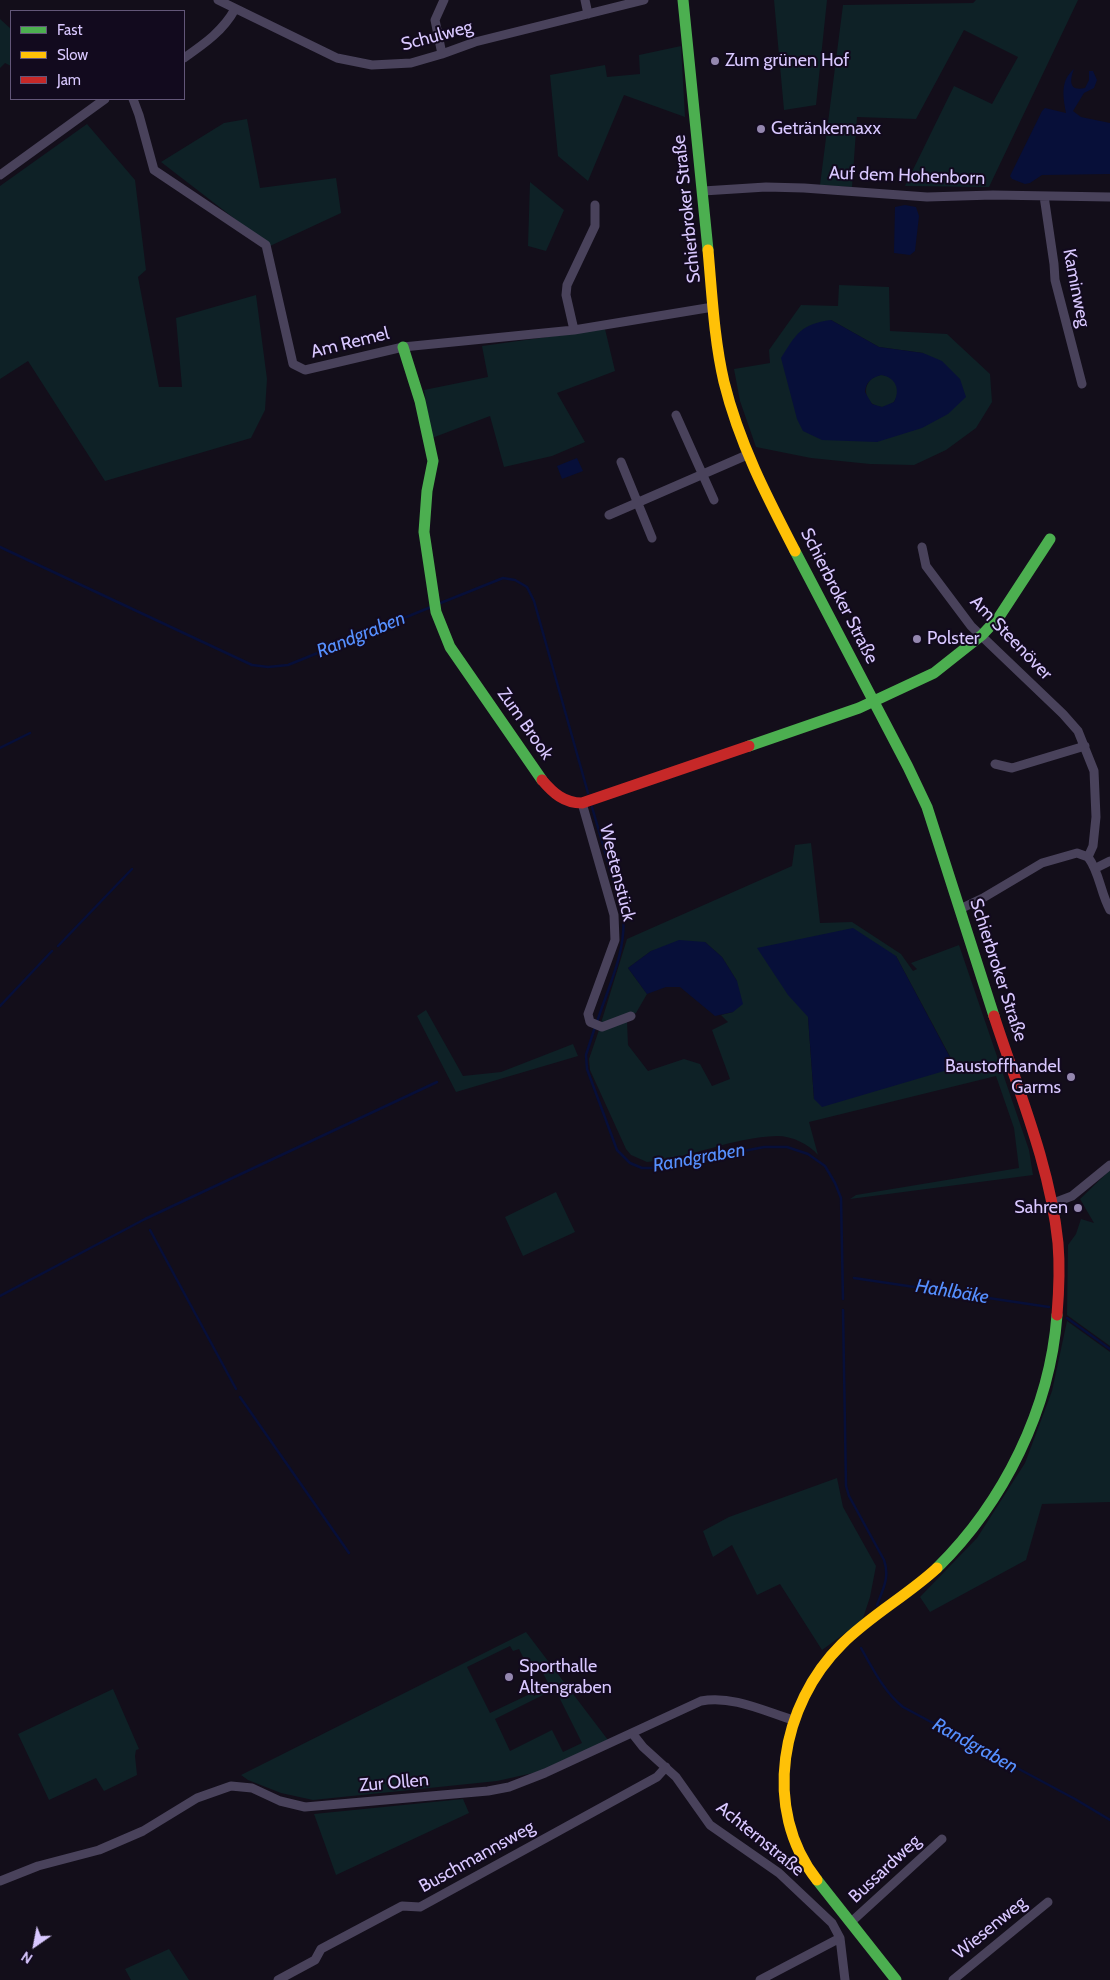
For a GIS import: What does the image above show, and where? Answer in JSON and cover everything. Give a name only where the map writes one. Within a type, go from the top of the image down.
[{"type":"main road","name":"Schierbroker Straße","points":[[683,0],[713,307],[723,384],[730,410],[747,456],[927,807],[1037,1147],[1048,1188],[1059,1258],[1058,1314],[1052,1352],[1039,1404],[1017,1458],[988,1506],[952,1552],[922,1582],[845,1642],[830,1656],[811,1682],[793,1720],[787,1746],[784,1769],[789,1822],[803,1860],[896,1980]]},
{"type":"main road","name":"Zum Brook","points":[[403,347],[420,401],[433,461],[427,491],[424,532],[436,612],[450,647],[542,780],[562,800],[575,804],[582,803]]},
{"type":"main road","points":[[582,803],[859,708],[934,673],[982,634],[999,617],[1050,539]]},
{"type":"street","name":"Schulweg","points":[[218,0],[318,50],[337,58],[372,65],[411,63],[476,42],[644,0]]},
{"type":"street","points":[[442,54],[434,20],[444,0]]},
{"type":"street","points":[[585,0],[588,14]]},
{"type":"street","points":[[185,57],[214,36],[230,18],[235,9]]},
{"type":"street","points":[[0,175],[104,100]]},
{"type":"street","name":"Am Remel","points":[[133,100],[154,170],[266,245],[293,364],[305,370],[403,347],[574,330],[713,307]]},
{"type":"street","name":"Auf dem Hohenborn","points":[[703,191],[766,187],[927,197],[1110,197]]},
{"type":"street","name":"Kaminweg","points":[[1044,196],[1055,280],[1082,384]]},
{"type":"street","points":[[574,330],[566,295],[567,285],[595,226],[595,205]]},
{"type":"street","points":[[676,415],[714,500]]},
{"type":"street","points":[[609,515],[747,456]]},
{"type":"street","points":[[621,462],[652,538]]},
{"type":"street","name":"Am Steenöver","points":[[922,547],[926,566],[971,626],[982,634],[1078,731],[1094,771],[1096,816],[1093,846],[1088,857]]},
{"type":"street","points":[[995,764],[1012,768],[1085,746]]},
{"type":"street","name":"Weetenstück","points":[[582,803],[614,915],[615,940],[588,1014],[590,1022],[602,1027],[631,1016]]},
{"type":"street","points":[[960,908],[984,898],[1042,863],[1077,853],[1088,857],[1096,868],[1104,898],[1110,910]]},
{"type":"street","points":[[1096,868],[1110,861]]},
{"type":"street","points":[[1051,1204],[1072,1196],[1110,1165]]},
{"type":"street","points":[[1048,1188],[1065,1199]]},
{"type":"street","name":"Zur Ollen","points":[[0,1881],[38,1866],[100,1850],[143,1831],[198,1798],[231,1786],[252,1788],[280,1801],[306,1807],[488,1791],[509,1787],[545,1773],[701,1701],[727,1699],[793,1720]]},
{"type":"street","name":"Achternstraße","points":[[632,1733],[643,1747],[676,1777],[710,1825],[779,1873],[832,1923],[840,1938],[845,1980]]},
{"type":"street","name":"Buschmannsweg","points":[[278,1980],[315,1960],[321,1949],[402,1906],[420,1907],[657,1777],[666,1767]]},
{"type":"street","name":"Bussardweg","points":[[850,1923],[942,1839]]},
{"type":"street","name":"Wiesenweg","points":[[953,1980],[1048,1902]]},
{"type":"street","points":[[760,1980],[840,1938]]},
{"type":"green space","points":[[774,0],[827,0],[816,105],[784,110]]},
{"type":"green space","points":[[976,0],[1078,0],[989,187],[905,186],[954,86],[992,104],[1018,57],[964,30],[916,119],[857,117],[852,187],[820,185],[843,5],[973,3]]},
{"type":"green space","points":[[0,19],[10,28],[10,66],[5,63],[0,68]]},
{"type":"green space","points":[[681,46],[685,117],[624,95],[588,181],[558,156],[550,75],[605,65],[607,77],[640,74],[639,55]]},
{"type":"green space","points":[[247,119],[260,188],[336,178],[341,213],[270,246],[161,162],[224,123]]},
{"type":"green space","points":[[87,124],[135,180],[146,270],[138,277],[159,387],[182,387],[176,318],[256,295],[267,379],[265,410],[251,438],[105,481],[28,361],[0,379],[0,186]]},
{"type":"green space","points":[[530,182],[564,210],[546,251],[528,246]]},
{"type":"green space","points":[[839,285],[889,287],[890,331],[947,334],[990,374],[992,402],[976,428],[946,450],[914,465],[870,464],[811,458],[756,447],[740,401],[734,369],[770,363],[769,350],[801,305],[838,306]],"holes":[[[831,320],[879,347],[923,353],[877,442]]]},
{"type":"green space","points":[[605,329],[615,371],[557,393],[585,442],[552,456],[504,467],[490,416],[432,438],[424,390],[488,377],[482,346]]},
{"type":"green space","points":[[882,375],[888,376],[893,380],[897,385],[897,397],[893,402],[888,406],[882,407],[876,406],[871,402],[867,397],[866,391],[867,385],[871,380],[876,376]]},
{"type":"green space","points":[[811,843],[820,923],[852,922],[901,954],[913,971],[917,969],[911,963],[959,945],[1029,1150],[1033,1175],[850,1199],[856,1195],[1019,1168],[1014,1128],[996,1076],[809,1122],[818,1155],[800,1141],[777,1136],[744,1140],[663,1160],[647,1162],[631,1155],[626,1149],[590,1070],[589,1059],[599,1030],[627,1021],[628,1045],[648,1071],[684,1059],[700,1064],[712,1086],[730,1079],[712,1030],[728,1022],[721,1015],[733,1012],[737,981],[722,957],[705,942],[651,951],[628,968],[647,994],[636,1013],[601,1023],[627,939],[792,866],[795,845]],"holes":[[[896,956],[953,1062],[951,1069],[814,1099],[808,1017]]]},
{"type":"green space","points":[[426,1010],[463,1076],[501,1072],[573,1044],[578,1056],[456,1092],[417,1016]]},
{"type":"green space","points":[[1110,1170],[1110,1346],[1067,1315],[1068,1245],[1076,1234],[1081,1219],[1094,1223],[1080,1199]]},
{"type":"green space","points":[[556,1192],[575,1232],[523,1256],[505,1217]]},
{"type":"green space","points":[[1067,1321],[1110,1352],[1110,1502],[1042,1504],[1026,1560],[930,1612],[920,1597],[977,1538],[1025,1463],[1052,1391]]},
{"type":"green space","points":[[837,1478],[843,1507],[876,1566],[870,1597],[862,1621],[822,1650],[780,1584],[757,1595],[732,1545],[713,1557],[703,1531],[729,1517]]},
{"type":"green space","points":[[526,1632],[608,1740],[542,1771],[497,1781],[313,1800],[281,1793],[248,1780],[241,1775]],"holes":[[[510,1646],[513,1651],[519,1649],[527,1665],[537,1661],[550,1687],[534,1696],[532,1693],[490,1713],[467,1667]],[[555,1689],[582,1743],[563,1752],[552,1730],[510,1751],[495,1719]]]},
{"type":"green space","points":[[113,1689],[139,1749],[136,1750],[135,1756],[137,1775],[104,1791],[96,1778],[49,1800],[18,1734]]},
{"type":"green space","points":[[463,1799],[469,1813],[336,1875],[314,1814]]},
{"type":"green space","points":[[169,1949],[189,1980],[131,1980],[125,1969]]},
{"type":"shaded area","points":[[1074,69],[1071,80],[1076,88],[1085,88],[1089,80],[1089,71],[1093,71],[1097,80],[1094,88],[1084,93],[1073,111],[1081,117],[1110,123],[1110,174],[1042,175],[1025,184],[1012,179],[1010,176],[1042,111],[1045,108],[1066,113],[1064,89],[1066,79]]},
{"type":"shaded area","points":[[905,205],[916,207],[919,216],[915,251],[910,255],[894,253],[895,207]]},
{"type":"shaded area","points":[[831,320],[879,347],[923,353],[942,361],[960,379],[966,397],[948,414],[922,428],[877,442],[822,440],[803,431],[797,419],[781,358],[800,332],[806,327]],"holes":[[[881,375],[893,381],[897,388],[894,402],[882,407],[872,404],[865,392],[867,386],[874,378]]]},
{"type":"shaded area","points":[[577,458],[583,471],[562,479],[557,466]]},
{"type":"shaded area","points":[[853,928],[896,956],[953,1063],[951,1069],[822,1107],[814,1099],[808,1017],[788,995],[757,948]]},
{"type":"shaded area","points":[[679,940],[705,942],[722,957],[737,981],[743,1004],[733,1012],[715,1016],[680,987],[666,987],[647,994],[628,968],[651,951]]},
{"type":"waterway","name":"Randgraben","points":[[0,547],[252,665],[268,667],[288,665],[431,607]]},
{"type":"waterway","name":"Randgraben","points":[[438,604],[503,578],[515,580],[527,587],[534,601],[588,793]]},
{"type":"waterway","points":[[0,748],[30,733]]},
{"type":"waterway","name":"Randgraben","points":[[592,807],[623,914],[622,942],[616,969],[597,1022]]},
{"type":"waterway","points":[[58,946],[132,869]]},
{"type":"waterway","points":[[0,1006],[52,951]]},
{"type":"waterway","name":"Randgraben","points":[[595,1027],[586,1055],[587,1069],[617,1150],[630,1163],[642,1168],[658,1168],[764,1147],[787,1147],[808,1154],[825,1166],[841,1198],[843,1299]]},
{"type":"waterway","points":[[0,1296],[145,1219],[437,1082]]},
{"type":"waterway","points":[[150,1230],[236,1389]]},
{"type":"waterway","name":"Hahlbäke","points":[[854,1278],[1049,1307]]},
{"type":"waterway","name":"Randgraben","points":[[843,1310],[846,1486],[849,1496],[886,1566],[885,1583],[877,1605]]},
{"type":"waterway","name":"Hahlbäke","points":[[1067,1318],[1110,1349]]},
{"type":"waterway","points":[[240,1397],[349,1553]]},
{"type":"waterway","name":"Randgraben","points":[[861,1648],[885,1687],[903,1707],[1075,1799],[1110,1820]]},
{"type":"traffic: fast","points":[[683,0],[708,250]]},
{"type":"traffic: fast","points":[[403,347],[420,401],[433,461],[427,491],[424,532],[436,612],[450,647],[542,780]]},
{"type":"traffic: fast","points":[[749,746],[859,708],[934,673],[982,635],[999,617],[1050,539]]},
{"type":"traffic: fast","points":[[795,551],[927,807],[994,1016]]},
{"type":"traffic: fast","points":[[937,1568],[983,1514],[1003,1484],[1020,1452],[1034,1419],[1045,1385],[1053,1350],[1057,1315]]},
{"type":"traffic: fast","points":[[817,1880],[896,1980]]},
{"type":"traffic: slow","points":[[708,250],[718,349],[730,405],[755,469],[795,551]]},
{"type":"traffic: slow","points":[[817,1880],[799,1852],[789,1822],[784,1790],[786,1758],[793,1726],[804,1696],[821,1668],[842,1644],[937,1568]]},
{"type":"traffic: jam","points":[[542,780],[550,789],[564,799],[582,803],[749,746]]},
{"type":"traffic: jam","points":[[994,1016],[1041,1156],[1048,1185],[1058,1243],[1057,1315]]},
{"type":"place","name":"Zum grünen Hof","points":[[715,61]]},
{"type":"place","name":"Getränkemaxx","points":[[761,129]]},
{"type":"place","name":"Polster","points":[[917,639]]},
{"type":"place","name":"Baustoffhandel Garms","points":[[1071,1077]]},
{"type":"place","name":"Sahren","points":[[1078,1208]]},
{"type":"place","name":"Sporthalle Altengraben","points":[[509,1677]]}]
